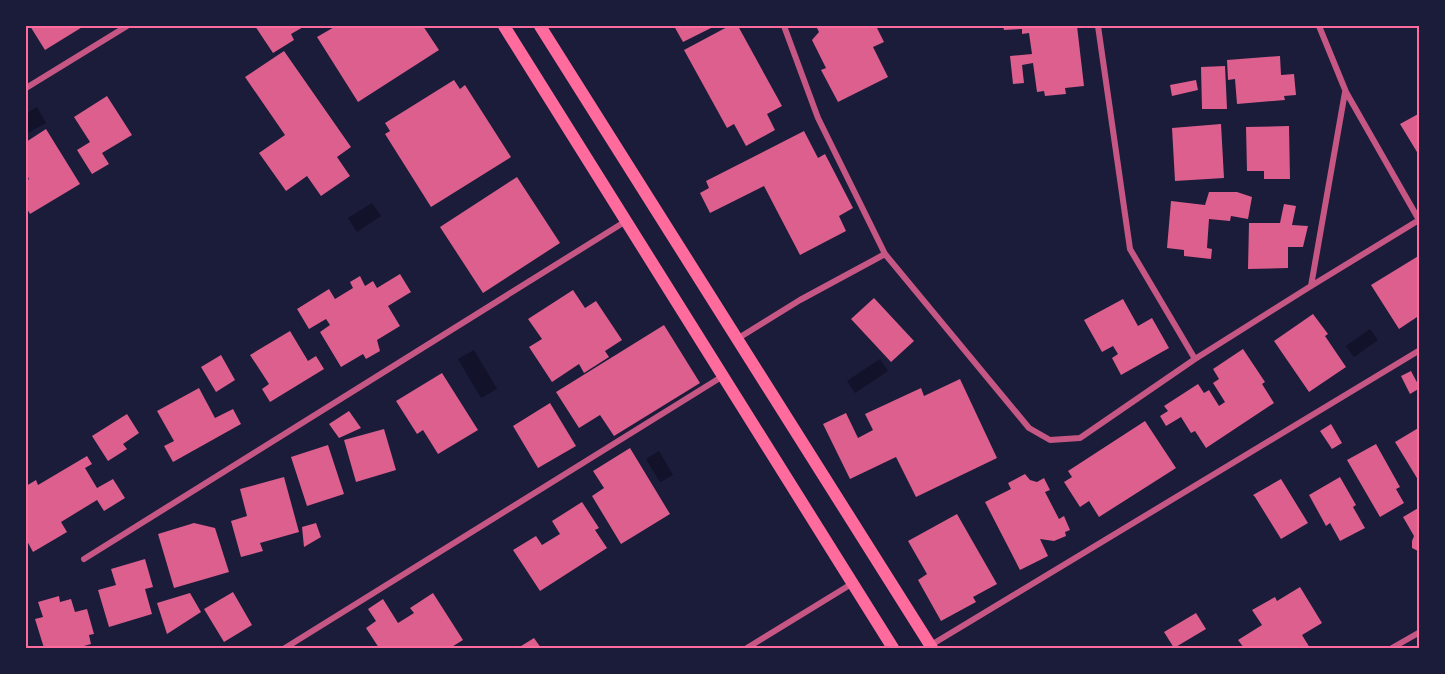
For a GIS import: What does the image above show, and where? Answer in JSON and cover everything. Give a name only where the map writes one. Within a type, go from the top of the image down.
[{"type":"main road","points":[[504,26],[893,648]]},
{"type":"main road","points":[[540,26],[931,647]]},
{"type":"street","points":[[26,88],[127,26]]},
{"type":"street","points":[[784,26],[818,118],[885,254],[1029,428],[1050,440],[1080,438],[1195,359],[1419,220],[1346,92],[1318,26]]},
{"type":"street","points":[[1098,26],[1130,249],[1195,359]]},
{"type":"street","points":[[1311,286],[1346,92]]},
{"type":"street","points":[[84,559],[627,221]]},
{"type":"street","points":[[737,339],[800,300],[885,254]]},
{"type":"street","points":[[931,647],[1419,350]]},
{"type":"street","points":[[285,648],[723,376]]},
{"type":"street","points":[[747,648],[853,583]]},
{"type":"street","points":[[1392,648],[1419,632]]},
{"type":"shaded area","points":[[37,107],[46,123],[26,134],[26,114]]},
{"type":"shaded area","points":[[372,203],[381,216],[357,232],[348,218]]},
{"type":"shaded area","points":[[1370,329],[1378,340],[1354,357],[1346,346]]},
{"type":"shaded area","points":[[474,350],[497,389],[481,398],[458,359]]},
{"type":"shaded area","points":[[880,359],[888,371],[855,393],[847,381]]},
{"type":"shaded area","points":[[659,451],[673,475],[660,482],[646,459]]},
{"type":"building","points":[[30,26],[84,26],[45,50]]},
{"type":"building","points":[[255,26],[305,26],[291,34],[294,40],[273,53]]},
{"type":"building","points":[[336,26],[423,26],[439,50],[358,102],[317,37]]},
{"type":"building","points":[[674,26],[715,26],[683,42]]},
{"type":"building","points":[[729,26],[738,26],[782,106],[767,114],[775,130],[746,146],[734,124],[727,128],[684,50]]},
{"type":"building","points":[[816,26],[876,26],[884,42],[873,47],[888,77],[838,102],[821,70],[826,68],[812,40],[819,32]]},
{"type":"building","points":[[1003,26],[1077,26],[1084,86],[1065,88],[1066,94],[1045,96],[1044,91],[1037,92],[1033,63],[1022,65],[1024,83],[1013,84],[1010,56],[1032,54],[1029,33],[1022,34],[1022,29],[1004,30]]},
{"type":"building","points":[[284,51],[351,147],[337,157],[350,176],[321,196],[307,176],[286,191],[259,153],[285,135],[245,77]]},
{"type":"building","points":[[1280,56],[1281,75],[1294,74],[1296,95],[1284,96],[1285,100],[1237,104],[1235,79],[1228,80],[1227,60]]},
{"type":"building","points":[[1225,66],[1227,109],[1202,109],[1201,67]]},
{"type":"building","points":[[454,80],[460,89],[465,85],[511,157],[431,207],[385,134],[390,131],[385,123]]},
{"type":"building","points":[[1196,80],[1198,90],[1172,96],[1170,85]]},
{"type":"building","points":[[107,96],[132,135],[102,153],[109,164],[92,174],[77,150],[90,142],[74,117]]},
{"type":"building","points":[[1420,113],[1420,157],[1400,124]]},
{"type":"building","points":[[1221,124],[1224,178],[1175,181],[1172,128]]},
{"type":"building","points":[[1289,126],[1290,179],[1264,179],[1264,171],[1247,171],[1246,127]]},
{"type":"building","points":[[46,129],[80,184],[30,214],[26,207],[26,181],[29,179],[26,173],[26,142]]},
{"type":"building","points":[[804,131],[818,158],[825,154],[853,208],[839,216],[846,231],[800,255],[764,186],[710,213],[700,193],[709,188],[706,181]]},
{"type":"building","points":[[517,177],[560,243],[483,293],[440,227]]},
{"type":"building","points":[[1209,192],[1237,192],[1252,197],[1248,219],[1231,216],[1230,221],[1209,219],[1207,248],[1212,249],[1211,259],[1184,256],[1184,250],[1167,248],[1171,201],[1205,205]]},
{"type":"building","points":[[1284,204],[1296,206],[1292,225],[1308,226],[1303,247],[1288,247],[1288,268],[1248,269],[1249,223],[1280,223]]},
{"type":"building","points":[[1420,255],[1420,315],[1399,329],[1371,285]]},
{"type":"building","points":[[400,274],[411,292],[388,306],[400,326],[377,340],[380,351],[366,359],[363,354],[341,367],[320,332],[330,325],[326,319],[309,329],[297,309],[329,289],[335,299],[353,288],[350,282],[360,276],[365,286],[373,281],[377,288]]},
{"type":"building","points":[[573,290],[585,308],[596,301],[622,340],[605,351],[609,357],[584,373],[579,364],[552,382],[529,347],[542,339],[528,319]]},
{"type":"building","points":[[874,298],[914,341],[891,362],[851,319]]},
{"type":"building","points":[[1123,299],[1138,326],[1152,318],[1169,348],[1121,375],[1112,358],[1118,354],[1113,346],[1102,352],[1084,320]]},
{"type":"building","points":[[1313,314],[1328,334],[1325,336],[1346,367],[1309,392],[1274,341]]},
{"type":"building","points":[[664,325],[700,383],[614,436],[600,415],[579,428],[556,392]]},
{"type":"building","points":[[290,331],[308,361],[316,356],[324,369],[270,402],[262,389],[269,384],[250,355]]},
{"type":"building","points":[[1243,349],[1265,382],[1262,384],[1274,403],[1206,448],[1195,431],[1191,433],[1181,417],[1166,426],[1160,416],[1168,411],[1164,406],[1198,384],[1204,393],[1209,390],[1219,406],[1225,402],[1213,383],[1219,379],[1213,369]]},
{"type":"building","points":[[221,355],[235,380],[216,392],[201,367]]},
{"type":"building","points":[[1411,371],[1420,388],[1410,394],[1401,376]]},
{"type":"building","points":[[442,373],[478,430],[438,454],[423,430],[417,434],[396,401]]},
{"type":"building","points":[[960,379],[997,458],[916,497],[896,457],[850,479],[823,424],[846,413],[858,438],[873,430],[865,414],[921,388],[924,396]]},
{"type":"building","points":[[199,388],[215,418],[233,409],[241,424],[173,462],[164,446],[174,441],[157,411]]},
{"type":"building","points":[[550,403],[576,446],[538,468],[513,426]]},
{"type":"building","points":[[349,411],[361,428],[339,438],[329,424]]},
{"type":"building","points":[[127,414],[139,433],[123,444],[127,449],[108,461],[92,436]]},
{"type":"building","points":[[1145,421],[1176,468],[1099,517],[1089,501],[1080,507],[1064,482],[1072,477],[1068,471]]},
{"type":"building","points":[[1331,424],[1342,443],[1332,449],[1320,431]]},
{"type":"building","points":[[1420,427],[1420,483],[1395,442]]},
{"type":"building","points":[[384,429],[396,470],[356,482],[344,440]]},
{"type":"building","points":[[1376,444],[1400,487],[1396,489],[1404,503],[1380,517],[1347,460]]},
{"type":"building","points":[[328,445],[344,494],[307,506],[291,457]]},
{"type":"building","points":[[630,448],[670,514],[621,544],[592,496],[604,488],[593,471]]},
{"type":"building","points":[[87,456],[92,464],[85,468],[97,488],[113,479],[125,498],[104,511],[97,500],[61,522],[67,532],[33,552],[26,539],[26,486],[36,480],[38,485]]},
{"type":"building","points":[[1025,474],[1030,480],[1037,482],[1044,478],[1050,490],[1045,492],[1059,519],[1064,516],[1070,530],[1065,532],[1066,536],[1054,541],[1040,539],[1048,556],[1020,570],[985,502],[1011,489],[1008,483]]},
{"type":"building","points":[[284,477],[299,532],[260,543],[263,551],[241,557],[231,521],[247,516],[240,489]]},
{"type":"building","points":[[1340,477],[1356,505],[1353,507],[1365,528],[1340,541],[1330,523],[1326,526],[1309,495]]},
{"type":"building","points":[[1281,479],[1308,523],[1281,539],[1253,495]]},
{"type":"building","points":[[582,502],[599,528],[595,530],[607,548],[540,591],[513,550],[536,536],[542,545],[560,534],[552,521]]},
{"type":"building","points":[[1420,507],[1420,552],[1412,548],[1414,536],[1403,517]]},
{"type":"building","points":[[957,514],[997,584],[973,597],[976,602],[941,621],[918,580],[927,574],[908,541]]},
{"type":"building","points":[[194,523],[215,528],[229,572],[174,588],[158,534]]},
{"type":"building","points":[[316,523],[321,537],[304,547],[302,527]]},
{"type":"building","points":[[145,559],[153,587],[145,589],[152,614],[109,627],[98,590],[116,585],[111,569]]},
{"type":"building","points":[[1300,587],[1322,623],[1302,635],[1310,648],[1244,648],[1238,640],[1262,625],[1252,610],[1275,597],[1277,601]]},
{"type":"building","points":[[233,592],[252,625],[224,642],[204,609]]},
{"type":"building","points":[[190,593],[201,612],[167,634],[157,603]]},
{"type":"building","points":[[433,593],[463,640],[450,648],[379,648],[366,628],[376,621],[368,609],[383,599],[398,623],[414,613],[410,608]]},
{"type":"building","points":[[59,596],[60,602],[71,599],[75,612],[87,609],[94,634],[89,635],[91,644],[77,648],[44,648],[35,619],[43,617],[38,602]]},
{"type":"building","points":[[1196,613],[1206,629],[1174,648],[1164,632]]},
{"type":"building","points":[[534,638],[541,648],[518,648]]}]
